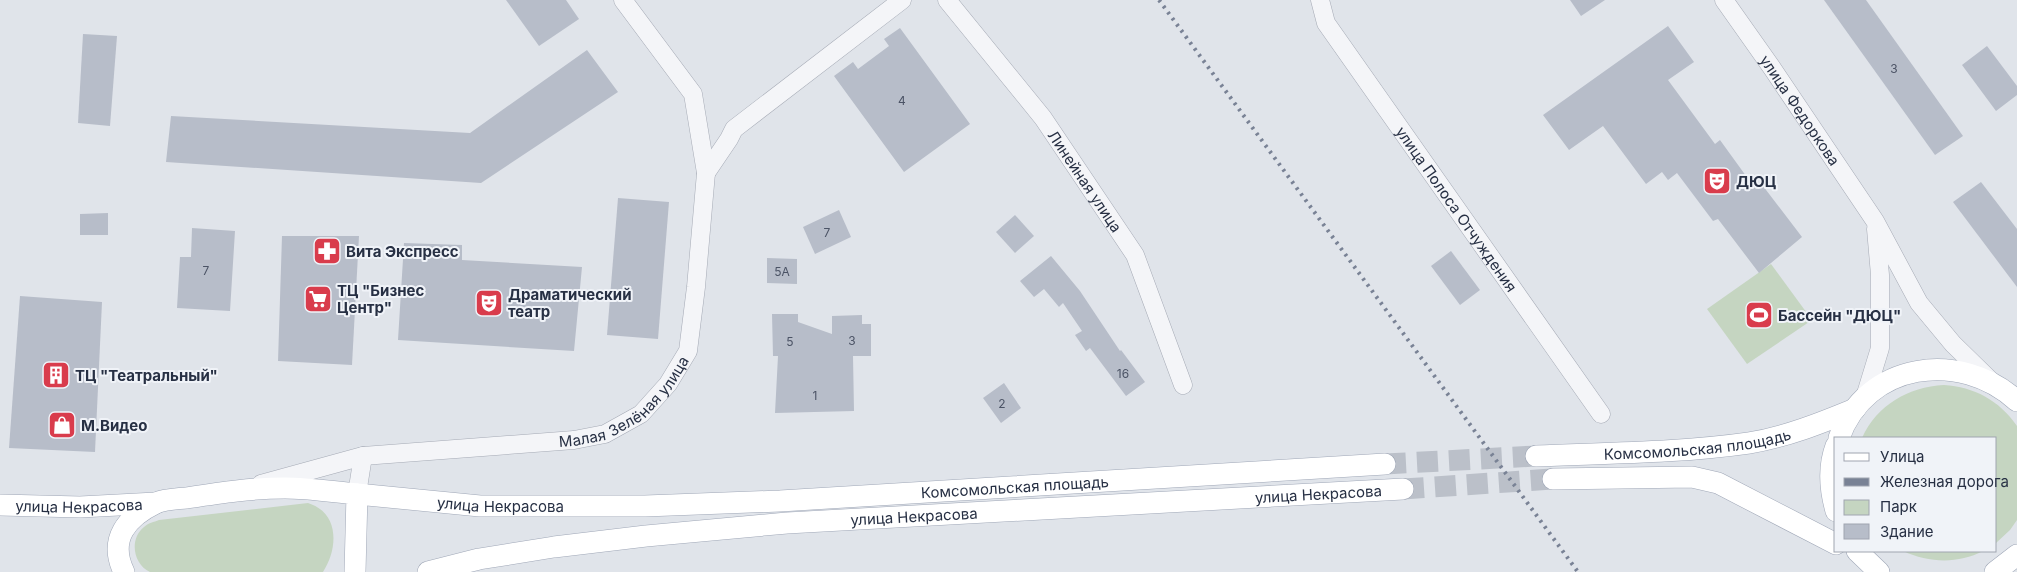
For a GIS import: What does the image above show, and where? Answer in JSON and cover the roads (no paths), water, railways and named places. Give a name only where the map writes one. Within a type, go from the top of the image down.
[{"type":"main road","name":"Комсомольская площадь","points":[[1536,456],[1691,449],[1751,443],[1808,428],[1860,403],[1897,377],[1916,371],[1936,369],[1958,370],[1974,374],[1993,383],[2017,401]]},
{"type":"main road","name":"Комсомольская площадь","points":[[1839,437],[1860,403]]},
{"type":"main road","points":[[1834,454],[1831,467],[1834,500]]},
{"type":"main road","name":"Комсомольская площадь","points":[[645,506],[780,502],[1386,464]]},
{"type":"main road","points":[[1553,479],[1692,477],[1718,483],[1834,543]]},
{"type":"main road","name":"улица Некрасова","points":[[0,505],[80,507],[158,502],[241,489],[285,488],[480,506],[645,506]]},
{"type":"main road","name":"улица Некрасова","points":[[428,572],[479,559],[554,548],[646,536],[787,523],[1403,489]]},
{"type":"main road","points":[[355,572],[357,494]]},
{"type":"main road","name":"улица Некрасова","points":[[124,572],[119,562],[117,549],[121,534],[128,523],[138,514],[158,502]]},
{"type":"main road","points":[[1849,552],[1868,562]]},
{"type":"main road","points":[[1995,572],[2017,555]]},
{"type":"main road","points":[[2016,572],[2017,566]]},
{"type":"street","name":"Малая Зелёная улица","points":[[241,489],[363,456],[574,440],[605,434],[641,414],[668,384],[688,351],[706,173],[693,94],[623,0]]},
{"type":"street","points":[[706,173],[734,129],[902,0]]},
{"type":"street","name":"Линейная улица","points":[[947,0],[1043,118],[1135,255],[1183,385]]},
{"type":"street","name":"улица Полоса Отчуждения","points":[[1320,0],[1326,23],[1601,414]]},
{"type":"street","name":"улица Федоркова","points":[[1724,0],[1875,221],[1919,303],[1953,344],[1993,383]]},
{"type":"street","points":[[1860,403],[1880,348],[1880,275],[1875,221]]},
{"type":"street","points":[[357,494],[363,456]]},
{"type":"tunnel","points":[[1385,464],[1536,456]]},
{"type":"tunnel","points":[[1403,489],[1553,479]]},
{"type":"railway","points":[[1159,0],[1578,572]]},
{"type":"place","name":"ДЮЦ","points":[[1717,181]]},
{"type":"place","name":"Вита Экспресс","points":[[327,251]]},
{"type":"place","name":"ТЦ \"Бизнес Центр\"","points":[[318,299]]},
{"type":"place","name":"Драматический театр","points":[[489,303]]},
{"type":"place","name":"Бассейн \"ДЮЦ\"","points":[[1759,315]]},
{"type":"place","name":"ТЦ \"Театральный\"","points":[[56,375]]},
{"type":"place","name":"М.Видео","points":[[62,425]]}]
